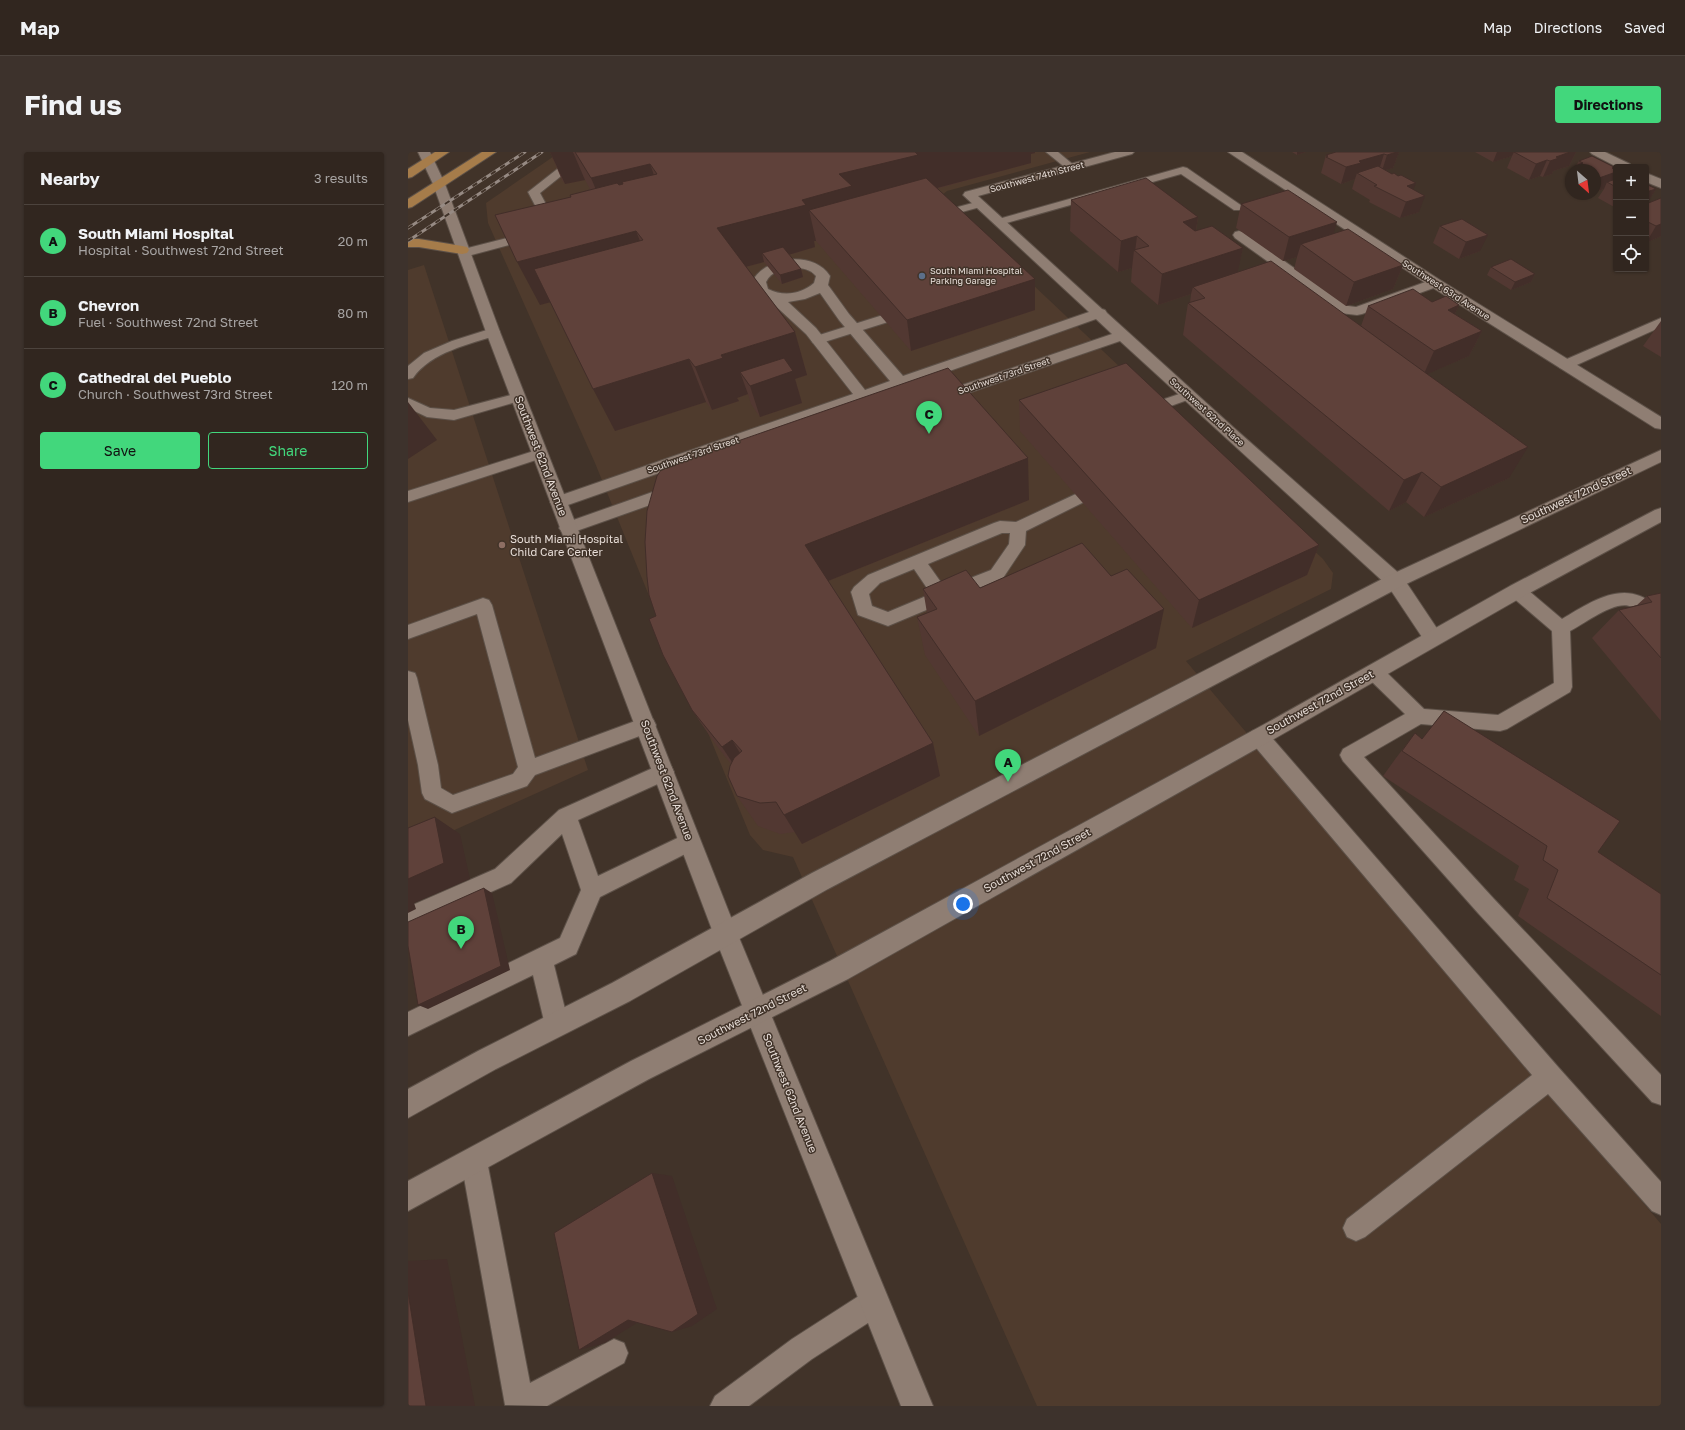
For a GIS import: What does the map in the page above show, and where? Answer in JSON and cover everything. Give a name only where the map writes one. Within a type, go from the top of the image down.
[{"type":"highway","points":[[408,174],[426,157],[444,152]]},
{"type":"highway","points":[[408,204],[490,152]]},
{"type":"highway","points":[[408,243],[419,242],[463,252]]},
{"type":"street","name":"Southwest 63rd Avenue","points":[[1234,152],[1435,283],[1661,424]]},
{"type":"street","points":[[1596,152],[1620,164]]},
{"type":"street","name":"Southwest 74th Street","points":[[974,200],[1121,153]]},
{"type":"street","name":"Southwest 62nd Avenue","points":[[426,157],[439,184],[493,332],[726,935],[917,1406]]},
{"type":"street","points":[[1649,178],[1661,184]]},
{"type":"street","name":"Southwest 62nd Place","points":[[974,200],[1395,581],[1433,638]]},
{"type":"street","points":[[773,296],[797,297],[812,292],[821,286],[823,276],[822,272],[815,267],[800,264],[781,265],[764,274],[759,282],[762,291],[773,296],[814,336],[864,396],[877,420]]},
{"type":"street","points":[[821,286],[850,324],[901,383]]},
{"type":"street","name":"Southwest 73rd Street","points":[[558,502],[1100,313]]},
{"type":"street","name":"Southwest 73rd Street","points":[[901,383],[918,406],[1122,335]]},
{"type":"street","name":"Southwest 72nd Street","points":[[408,1104],[487,1060],[621,992],[726,935],[827,877],[1395,581],[1661,455]]},
{"type":"street","points":[[568,528],[693,484]]},
{"type":"street","name":"Southwest 72nd Street","points":[[408,1197],[640,1070],[839,970],[1259,737],[1517,591],[1661,514]]},
{"type":"lane","points":[[463,252],[554,230],[534,192],[586,152]]},
{"type":"lane","points":[[1051,152],[1071,168]]},
{"type":"lane","points":[[999,222],[1183,170],[1238,208]]},
{"type":"lane","points":[[936,216],[974,200]]},
{"type":"lane","points":[[1239,235],[1345,310],[1357,311],[1435,283]]},
{"type":"lane","points":[[814,336],[880,315]]},
{"type":"lane","points":[[1565,365],[1661,322]]},
{"type":"lane","points":[[408,375],[429,356],[457,344],[493,332]]},
{"type":"lane","points":[[1141,412],[1188,395]]},
{"type":"lane","points":[[408,402],[427,412],[454,415],[518,397]]},
{"type":"lane","points":[[408,497],[540,454]]},
{"type":"lane","points":[[1018,528],[1017,545],[997,574],[888,619],[864,610],[860,592],[874,579],[917,561],[995,521],[1018,528],[1078,498]]},
{"type":"lane","points":[[917,561],[942,597]]},
{"type":"lane","points":[[1517,591],[1562,628],[1563,687],[1500,723],[1419,716],[1350,755],[1486,906],[1661,1093]]},
{"type":"lane","points":[[1562,628],[1605,604],[1618,599],[1633,600],[1661,620]]},
{"type":"lane","points":[[408,632],[482,605],[528,769]]},
{"type":"lane","points":[[1374,672],[1419,716]]},
{"type":"lane","points":[[408,678],[428,765],[432,793],[452,804],[520,780],[528,769],[646,725]]},
{"type":"lane","points":[[1259,737],[1550,1077],[1661,1202]]},
{"type":"lane","points":[[408,918],[503,876],[566,816],[664,772]]},
{"type":"lane","points":[[566,816],[592,890]]},
{"type":"lane","points":[[408,1024],[568,946],[592,890],[690,841]]},
{"type":"lane","points":[[541,960],[558,1025]]},
{"type":"lane","points":[[1356,1228],[1550,1077]]},
{"type":"lane","points":[[474,1161],[520,1405],[614,1353]]},
{"type":"lane","points":[[725,1406],[802,1349],[875,1302]]},
{"type":"shaded area","points":[[560,152],[1090,152],[947,191],[940,197],[1323,559],[1333,573],[1331,589],[1186,661],[1661,1224],[1661,1406],[1037,1406],[793,857],[763,850],[750,835],[706,728],[674,657],[595,463],[488,223],[486,203]]},
{"type":"shaded area","points":[[424,265],[588,770],[408,851],[408,270]]},
{"type":"building","points":[[575,152],[915,152],[918,155],[839,174],[852,186],[802,200],[806,205],[717,228],[795,332],[721,355],[723,358],[695,367],[689,359],[593,389],[534,269],[643,240],[636,231],[517,262],[495,215],[571,197],[570,195],[617,183],[619,185],[623,184],[622,182],[657,174],[650,164],[591,178]]},
{"type":"building","points":[[1336,152],[1397,152],[1359,161],[1361,163],[1346,167],[1326,157],[1328,156],[1326,155]]},
{"type":"building","points":[[1514,152],[1570,152],[1556,157],[1559,158],[1536,164]]},
{"type":"building","points":[[1592,156],[1613,166],[1613,173],[1601,177],[1601,164],[1580,164],[1583,163],[1579,161]]},
{"type":"building","points":[[1378,166],[1392,174],[1394,173],[1398,176],[1401,175],[1416,183],[1407,186],[1425,196],[1406,202],[1374,186],[1377,185],[1357,173]]},
{"type":"building","name":"South Miami Hospital Parking Garage","points":[[926,178],[1035,279],[907,320],[809,210]]},
{"type":"building","points":[[1146,178],[1198,217],[1183,222],[1195,231],[1212,226],[1243,248],[1162,274],[1134,250],[1149,246],[1137,236],[1121,241],[1071,200]]},
{"type":"building","points":[[1613,180],[1613,185],[1607,182]]},
{"type":"building","points":[[1649,186],[1656,189],[1649,191]]},
{"type":"building","points":[[1288,190],[1337,222],[1289,237],[1241,204]]},
{"type":"building","points":[[1661,198],[1661,224],[1656,226],[1649,222],[1649,203]]},
{"type":"building","points":[[1462,219],[1488,235],[1466,242],[1440,226]]},
{"type":"building","points":[[1348,229],[1403,265],[1354,282],[1301,244]]},
{"type":"building","points":[[783,247],[801,269],[780,275],[762,253]]},
{"type":"building","points":[[1511,259],[1535,274],[1515,282],[1491,267]]},
{"type":"building","points":[[1271,261],[1528,447],[1441,487],[1422,472],[1404,480],[1188,303],[1205,298],[1193,287]]},
{"type":"building","points":[[1413,289],[1432,302],[1446,296],[1459,305],[1448,310],[1482,331],[1434,351],[1368,306]]},
{"type":"building","points":[[784,358],[793,371],[750,386],[740,372]]},
{"type":"building","points":[[1126,363],[1319,545],[1199,600],[1019,400]]},
{"type":"building","points":[[948,368],[1028,458],[805,545],[933,743],[784,815],[776,802],[760,803],[737,796],[728,776],[730,766],[734,758],[742,751],[732,740],[722,747],[692,710],[663,655],[649,619],[656,616],[649,595],[645,542],[647,511],[657,476],[663,467]]},
{"type":"building","points":[[1082,543],[1111,576],[1127,569],[1164,609],[975,701],[917,617],[937,609],[923,589],[966,570],[980,588]]},
{"type":"building","points":[[1661,593],[1661,658],[1619,610],[1652,602],[1647,596]]},
{"type":"building","points":[[1444,711],[1620,821],[1598,852],[1661,894],[1661,975],[1547,898],[1558,870],[1543,860],[1547,846],[1402,751],[1415,733],[1422,739]]},
{"type":"building","points":[[435,817],[444,863],[408,879],[408,828]]},
{"type":"building","points":[[484,888],[501,966],[418,1005],[408,946],[408,922]]},
{"type":"building","points":[[652,1173],[698,1314],[672,1332],[628,1320],[579,1350],[554,1233]]},
{"type":"building","points":[[408,1292],[426,1406],[408,1406]]},
{"type":"railway","points":[[408,228],[525,152]]},
{"type":"railway","points":[[408,241],[542,152]]},
{"type":"place","name":"South Miami Hospital Parking Garage","points":[[922,276]]},
{"type":"place","name":"Cathedral del Pueblo","points":[[929,434]]},
{"type":"place","name":"South Miami Hospital Child Care Center","points":[[502,545]]},
{"type":"place","name":"South Miami Hospital","points":[[1008,782]]},
{"type":"place","name":"Chevron","points":[[461,949]]}]
